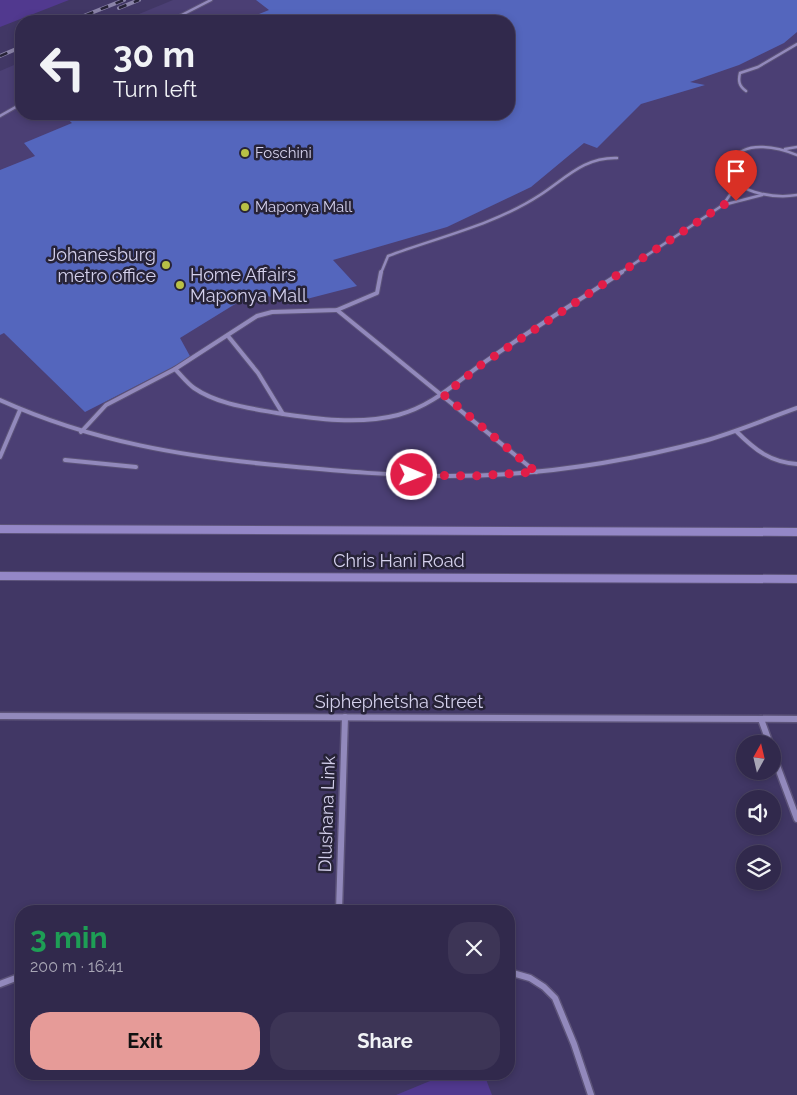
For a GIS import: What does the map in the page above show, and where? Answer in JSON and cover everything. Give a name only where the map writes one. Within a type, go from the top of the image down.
[{"type":"main road","name":"Chris Hani Road","points":[[0,529],[797,532]]},
{"type":"main road","name":"Chris Hani Road","points":[[0,576],[797,580]]},
{"type":"street","name":"Siphephetsha Street","points":[[0,716],[797,719]]},
{"type":"street","name":"Dlushana Link","points":[[339,905],[344,717]]},
{"type":"street","points":[[761,719],[767,735]]},
{"type":"street","points":[[781,776],[797,819]]},
{"type":"street","points":[[515,974],[530,978],[544,987],[555,998],[574,1044],[591,1095]]},
{"type":"street","points":[[0,984],[15,978]]},
{"type":"lane","points":[[182,15],[211,0]]},
{"type":"lane","points":[[746,92],[738,80],[740,73],[758,67],[797,44]]},
{"type":"lane","points":[[0,116],[15,107]]},
{"type":"lane","points":[[783,150],[797,147]]},
{"type":"lane","points":[[796,196],[779,198],[749,190],[738,183],[730,169],[731,162],[735,156],[750,148],[772,148],[797,156]]},
{"type":"lane","points":[[81,432],[106,405],[175,370],[257,316],[272,312],[337,310],[377,293],[382,267],[388,256],[488,222],[539,196],[592,160],[608,157],[617,158]]},
{"type":"lane","points":[[723,205],[738,183]]},
{"type":"lane","points":[[175,370],[194,388],[214,398],[241,407],[283,414],[335,420],[380,419],[415,410],[444,395],[481,365],[723,205],[762,195]]},
{"type":"lane","points":[[337,310],[444,395],[536,472]]},
{"type":"lane","points":[[228,336],[244,352],[263,379],[283,414]]},
{"type":"lane","points":[[0,400],[32,416],[81,432],[140,446],[262,465],[412,475],[474,476],[536,472],[596,463],[676,447],[736,430],[797,408]]},
{"type":"lane","points":[[0,458],[20,410]]},
{"type":"lane","points":[[736,430],[760,455],[781,463],[797,464]]},
{"type":"lane","points":[[65,460],[136,467]]},
{"type":"shaded area","points":[[0,0],[69,0],[31,15],[15,15],[15,21],[0,27]]},
{"type":"shaded area","name":"Maponya Mall","points":[[173,0],[797,0],[797,528],[0,526],[0,71],[15,65],[15,120],[515,120],[515,15],[137,15]]},
{"type":"shaded area","points":[[432,1080],[486,1080],[492,1095],[396,1095]]},
{"type":"building","name":"Maponya Mall","points":[[256,0],[797,0],[797,32],[784,43],[739,65],[690,82],[705,85],[641,104],[597,148],[584,143],[531,187],[447,227],[333,260],[357,286],[295,302],[253,293],[180,338],[191,358],[85,412],[4,333],[0,335],[0,170],[35,156],[24,143],[72,123],[69,120],[515,120],[515,15],[257,15],[269,10]]},
{"type":"railway","points":[[86,15],[124,0]]},
{"type":"railway","points":[[119,8],[139,0]]},
{"type":"railway","points":[[0,56],[15,50]]},
{"type":"place","name":"Foschini","points":[[245,153]]},
{"type":"place","name":"Maponya Mall","points":[[245,207]]},
{"type":"place","name":"Johanesburg metro office","points":[[166,265]]},
{"type":"place","name":"Home Affairs Maponya Mall","points":[[180,285]]},
{"type":"route","points":[[412,475],[474,476],[536,472],[444,395],[481,365],[723,205],[736,201]]}]
